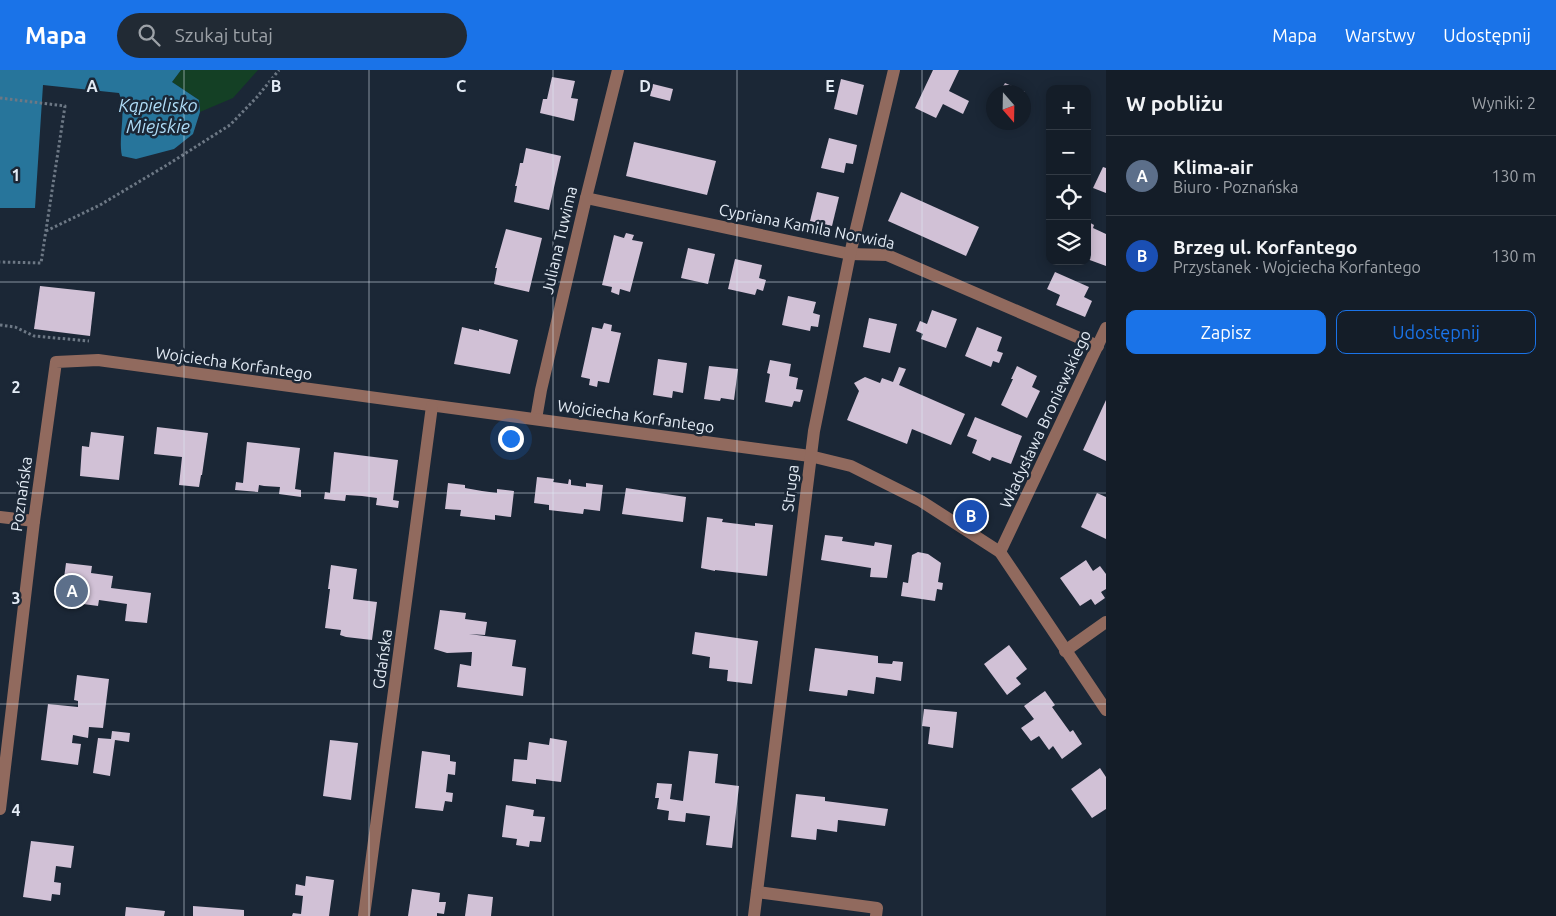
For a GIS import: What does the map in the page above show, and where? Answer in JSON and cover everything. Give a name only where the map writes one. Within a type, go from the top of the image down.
[{"type":"street","name":"Juliana Tuwima","points":[[536,419],[541,390],[586,198],[618,70]]},
{"type":"street","name":"Struga","points":[[754,916],[814,431],[850,254],[894,70]]},
{"type":"street","name":"Cypriana Kamila Norwida","points":[[586,198],[850,254],[887,255],[1098,346]]},
{"type":"street","name":"Władysława Broniewskiego","points":[[1000,552],[1106,328]]},
{"type":"street","name":"Wojciecha Korfantego","points":[[56,362],[98,360],[810,456],[851,466],[921,501],[1000,552],[1106,710]]},
{"type":"street","name":"Poznańska","points":[[0,809],[34,521],[56,362]]},
{"type":"street","name":"Gdańska","points":[[364,916],[432,406]]},
{"type":"street","points":[[0,517],[34,521]]},
{"type":"street","points":[[1065,651],[1106,622]]},
{"type":"street","points":[[757,892],[878,908],[876,916]]},
{"type":"path","points":[[46,231],[100,206],[230,125],[257,98],[279,70]]},
{"type":"path","points":[[0,98],[65,106],[41,263],[0,262]]},
{"type":"path","points":[[0,325],[15,327],[34,336],[90,341]]},
{"type":"green space","points":[[181,70],[258,70],[233,98],[200,112],[199,100],[172,82]]},
{"type":"water","name":"Kąpielisko Miejskie","points":[[0,70],[181,70],[172,82],[199,100],[200,112],[193,134],[174,149],[136,159],[122,156],[122,108],[119,93],[43,85],[35,208],[0,208]]},
{"type":"building","points":[[933,70],[959,70],[949,91],[969,101],[963,114],[943,104],[936,118],[915,108]]},
{"type":"building","points":[[552,77],[575,81],[571,98],[578,99],[574,121],[540,113],[543,99],[547,99]]},
{"type":"building","points":[[841,79],[864,85],[857,115],[834,109]]},
{"type":"building","points":[[653,84],[673,89],[670,101],[650,96]]},
{"type":"building","points":[[829,138],[857,145],[853,164],[846,163],[844,173],[821,168]]},
{"type":"building","points":[[634,142],[716,161],[707,195],[626,176]]},
{"type":"building","points":[[526,148],[561,156],[549,210],[514,202],[520,163],[523,163]]},
{"type":"building","points":[[1103,167],[1106,168],[1106,193],[1093,188]]},
{"type":"building","points":[[817,192],[839,197],[832,226],[810,221]]},
{"type":"building","points":[[901,192],[979,227],[966,256],[888,221]]},
{"type":"building","points":[[1091,223],[1094,225],[1093,228],[1106,234],[1106,266],[1091,260]]},
{"type":"building","points":[[506,229],[542,238],[529,292],[494,284],[497,268],[495,268]]},
{"type":"building","points":[[626,233],[634,235],[632,240],[643,242],[630,292],[620,289],[619,295],[611,292],[612,287],[602,285],[614,235],[624,238]]},
{"type":"building","points":[[688,248],[715,254],[708,284],[681,278]]},
{"type":"building","points":[[735,259],[762,265],[759,278],[766,280],[763,291],[757,289],[755,295],[728,289]]},
{"type":"building","points":[[1055,272],[1089,287],[1084,297],[1092,301],[1085,317],[1056,305],[1060,295],[1047,289]]},
{"type":"building","points":[[40,286],[95,292],[90,336],[34,329]]},
{"type":"building","points":[[788,296],[816,302],[813,313],[820,315],[818,327],[811,326],[810,331],[782,325]]},
{"type":"building","points":[[932,310],[957,319],[946,348],[921,339],[923,334],[916,331],[920,321],[927,324]]},
{"type":"building","points":[[869,318],[897,324],[890,353],[863,347]]},
{"type":"building","points":[[604,323],[612,325],[611,331],[621,333],[609,383],[598,381],[597,387],[589,385],[590,379],[581,377],[592,327],[602,329]]},
{"type":"building","points":[[462,327],[479,331],[479,329],[518,340],[510,374],[454,364]]},
{"type":"building","points":[[977,327],[1002,337],[997,351],[1003,353],[999,363],[993,361],[991,367],[965,356]]},
{"type":"building","points":[[658,359],[687,363],[683,393],[673,391],[672,398],[653,395]]},
{"type":"building","points":[[770,360],[791,364],[789,376],[798,378],[796,389],[803,390],[800,402],[794,401],[792,407],[765,402],[770,374],[767,373]]},
{"type":"building","points":[[709,366],[738,369],[734,400],[721,398],[720,401],[704,399]]},
{"type":"building","points":[[1017,366],[1037,376],[1032,387],[1040,391],[1027,418],[1001,405]]},
{"type":"building","points":[[899,367],[906,369],[899,385],[965,414],[951,445],[912,429],[907,444],[847,420],[859,391],[854,383],[865,377],[880,383],[882,378],[893,382]]},
{"type":"building","points":[[1106,400],[1106,461],[1083,450]]},
{"type":"building","points":[[975,417],[1022,436],[1011,464],[992,457],[990,461],[972,453],[977,440],[967,436]]},
{"type":"building","points":[[157,427],[208,433],[199,487],[179,485],[182,457],[154,454]]},
{"type":"building","points":[[91,432],[124,436],[119,480],[80,476],[82,446],[89,447]]},
{"type":"building","points":[[247,442],[300,448],[295,489],[301,490],[301,497],[279,494],[280,487],[259,485],[258,492],[235,490],[236,482],[243,483]]},
{"type":"building","points":[[334,452],[398,460],[393,500],[399,501],[398,508],[376,505],[377,498],[362,496],[346,495],[345,501],[324,499],[325,492],[330,493]]},
{"type":"building","points":[[537,477],[554,479],[553,482],[568,484],[569,479],[571,480],[571,485],[586,487],[586,483],[603,485],[600,511],[584,509],[583,514],[549,510],[549,505],[534,503]]},
{"type":"building","points":[[448,483],[497,493],[497,489],[514,491],[511,517],[495,515],[495,520],[460,516],[461,510],[445,509]]},
{"type":"building","points":[[626,488],[686,497],[683,522],[622,514]]},
{"type":"building","points":[[1097,493],[1106,497],[1106,539],[1081,527]]},
{"type":"building","points":[[707,517],[723,519],[722,522],[755,526],[755,523],[773,525],[767,576],[701,568]]},
{"type":"building","points":[[825,535],[843,537],[842,541],[874,546],[875,542],[892,545],[887,578],[870,577],[871,568],[821,560]]},
{"type":"building","points":[[918,552],[928,554],[941,563],[938,582],[943,583],[942,590],[937,589],[935,601],[901,596],[903,582],[908,583],[912,555]]},
{"type":"building","points":[[1086,560],[1093,571],[1100,566],[1106,574],[1106,589],[1101,592],[1105,598],[1095,605],[1091,599],[1080,606],[1060,578]]},
{"type":"building","points":[[66,563],[92,566],[91,573],[113,576],[111,588],[151,593],[147,623],[125,621],[127,604],[99,600],[98,606],[61,601]]},
{"type":"building","points":[[331,565],[357,569],[353,599],[377,602],[372,640],[346,637],[340,635],[341,630],[325,628]]},
{"type":"building","points":[[440,610],[466,613],[465,619],[487,622],[485,635],[469,634],[516,640],[512,666],[526,668],[523,696],[457,687],[460,664],[471,666],[472,652],[447,653],[434,649]]},
{"type":"building","points":[[695,632],[758,641],[752,684],[727,681],[728,670],[709,668],[710,657],[692,654]]},
{"type":"building","points":[[1009,645],[1027,669],[1016,678],[1021,684],[1007,695],[984,664]]},
{"type":"building","points":[[815,648],[878,656],[878,663],[892,664],[893,661],[903,662],[901,681],[876,677],[874,694],[848,690],[847,696],[809,691]]},
{"type":"building","points":[[77,675],[109,679],[103,728],[89,727],[88,738],[73,735],[72,743],[81,744],[78,765],[41,760],[48,704],[78,707],[78,701],[74,700]]},
{"type":"building","points":[[1045,691],[1055,705],[1052,707],[1070,732],[1073,730],[1082,744],[1062,759],[1053,746],[1049,750],[1039,736],[1031,741],[1021,728],[1034,719],[1024,706]]},
{"type":"building","points":[[924,709],[957,712],[953,748],[928,744],[930,727],[922,726]]},
{"type":"building","points":[[112,731],[130,733],[129,742],[115,740],[110,776],[93,773],[98,738],[111,739]]},
{"type":"building","points":[[550,738],[567,741],[561,782],[536,779],[536,784],[512,781],[514,759],[527,760],[529,742],[549,745]]},
{"type":"building","points":[[330,740],[358,743],[351,800],[323,796]]},
{"type":"building","points":[[422,751],[450,755],[450,761],[456,762],[455,775],[448,774],[446,792],[453,793],[452,802],[445,801],[443,811],[415,808]]},
{"type":"building","points":[[689,751],[718,754],[715,783],[739,786],[732,848],[706,845],[710,816],[686,813],[685,822],[668,820],[669,811],[657,809],[659,798],[655,798],[657,783],[672,784],[670,799],[683,801]]},
{"type":"building","points":[[1100,768],[1106,777],[1106,809],[1092,818],[1071,789]]},
{"type":"building","points":[[796,794],[825,797],[825,801],[888,809],[885,826],[838,820],[837,832],[817,829],[816,840],[791,837]]},
{"type":"building","points":[[506,805],[534,810],[533,816],[545,817],[541,842],[530,841],[529,847],[516,845],[517,839],[502,837]]},
{"type":"building","points":[[31,841],[74,846],[71,868],[56,866],[54,882],[61,883],[60,895],[52,894],[51,901],[23,897]]},
{"type":"building","points":[[306,876],[334,880],[329,916],[292,916],[293,913],[301,914],[303,896],[295,895],[296,884],[305,886]]},
{"type":"building","points":[[412,889],[440,893],[439,902],[446,902],[444,914],[437,913],[437,916],[408,916]]},
{"type":"building","points":[[468,894],[493,897],[491,916],[465,916]]},
{"type":"building","points":[[193,906],[244,910],[244,916],[193,916]]},
{"type":"building","points":[[126,907],[165,911],[164,916],[125,916]]},
{"type":"place","name":"Brzeg ul. Korfantego","points":[[971,516]]},
{"type":"place","name":"Klima-air","points":[[72,591]]}]
